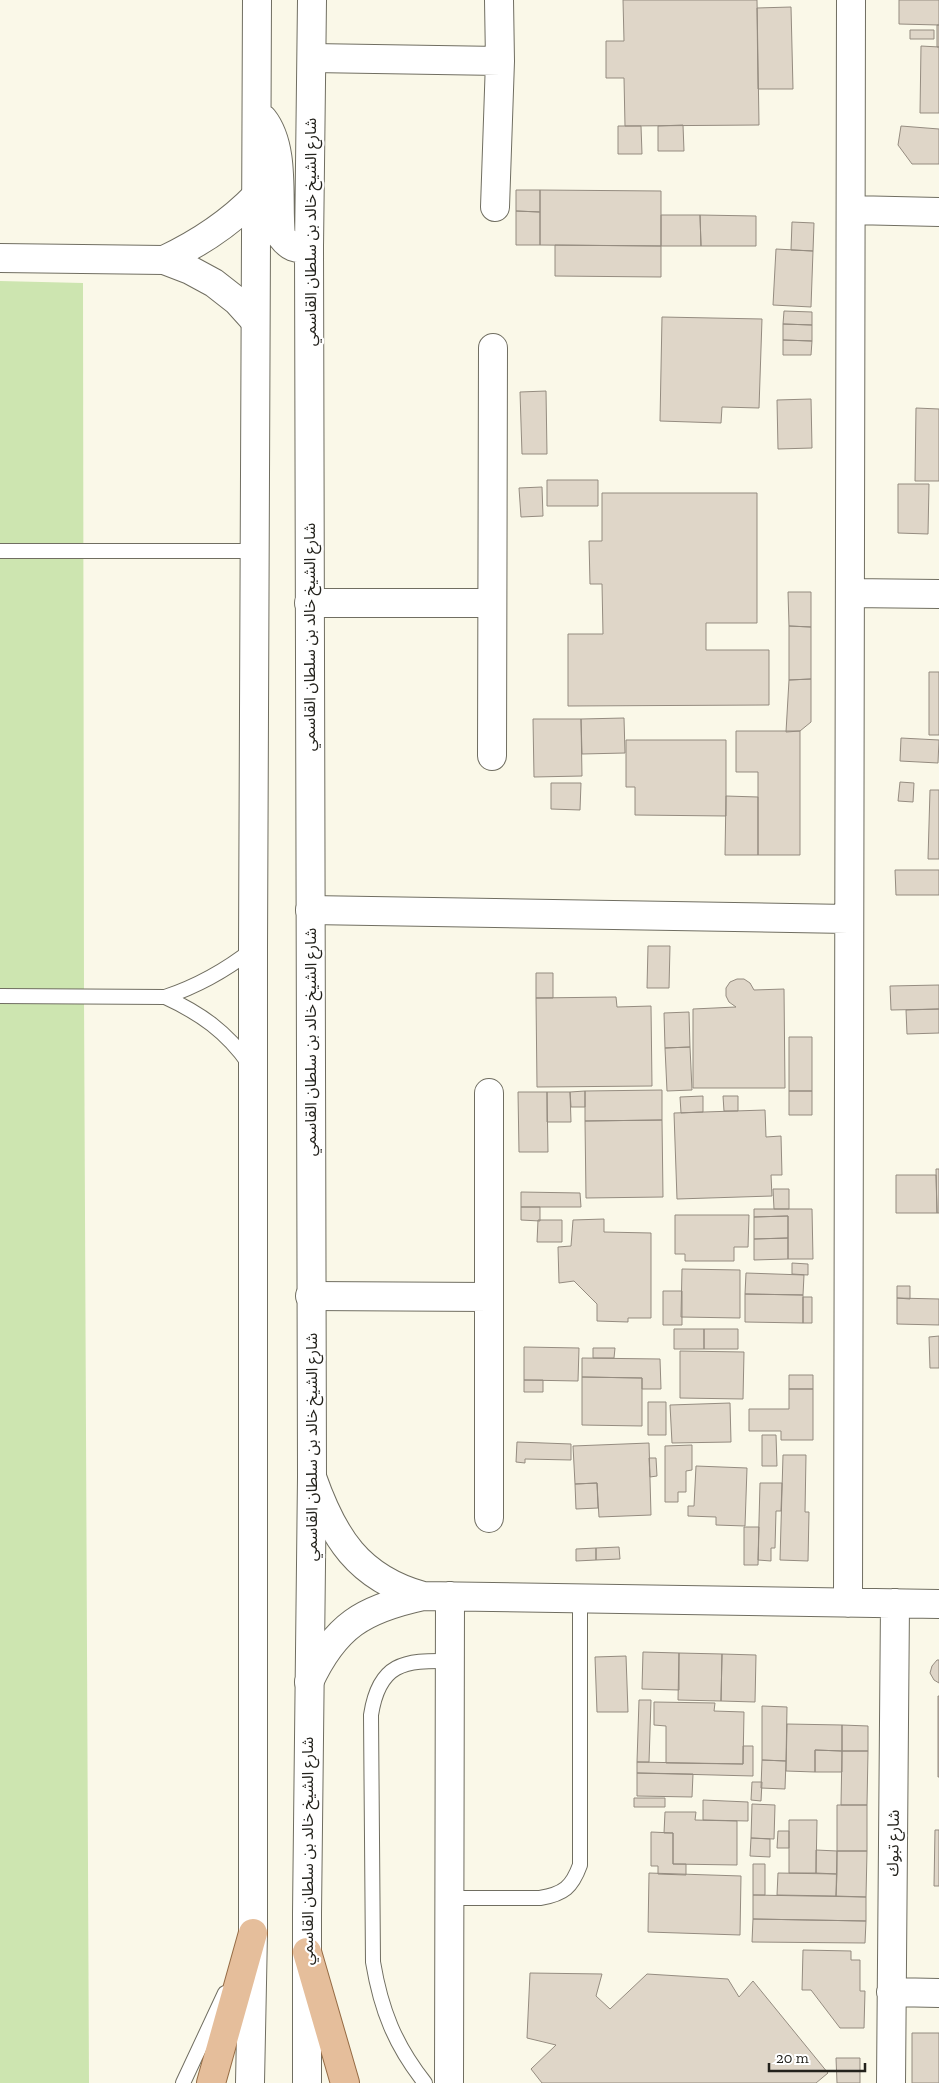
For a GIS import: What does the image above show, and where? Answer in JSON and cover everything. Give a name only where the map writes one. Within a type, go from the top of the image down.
[{"type":"main road","points":[[211,2083],[254,1933]]},
{"type":"main road","points":[[306,1952],[345,2083]]},
{"type":"street","points":[[250,2083],[254,1933],[253,950],[257,0]]},
{"type":"street","name":"شارع الشيخ خالد بن سلطان القاسمي","points":[[307,2083],[306,1952],[312,1477],[309,603],[312,0]]},
{"type":"street","points":[[495,207],[500,0]]},
{"type":"street","points":[[848,1603],[851,0]]},
{"type":"street","points":[[312,58],[500,61]]},
{"type":"street","points":[[257,112],[269,127],[274,143],[277,160],[281,236],[293,248],[310,247]]},
{"type":"street","points":[[164,260],[214,233],[236,216],[256,196]]},
{"type":"street","points":[[851,210],[939,212]]},
{"type":"street","points":[[0,258],[164,260],[190,270],[214,283],[237,301],[255,322]]},
{"type":"street","points":[[492,756],[494,348]]},
{"type":"street","points":[[850,593],[939,594]]},
{"type":"street","points":[[309,603],[492,603]]},
{"type":"street","points":[[310,910],[848,918]]},
{"type":"street","points":[[489,1093],[489,1518]]},
{"type":"street","points":[[310,1296],[489,1297]]},
{"type":"street","points":[[312,1477],[323,1508],[338,1537],[359,1562],[385,1582],[423,1596]]},
{"type":"street","points":[[309,1682],[321,1656],[341,1633],[372,1612],[393,1602],[423,1596],[939,1604]]},
{"type":"street","points":[[449,2083],[450,1596]]},
{"type":"street","name":"شارع تبوك","points":[[891,2083],[895,1603]]},
{"type":"street","points":[[892,1992],[939,1993]]},
{"type":"lane","points":[[0,551],[254,551]]},
{"type":"lane","points":[[0,996],[165,997],[189,990],[212,979],[253,950]]},
{"type":"lane","points":[[165,997],[192,1009],[216,1026],[237,1046],[254,1071]]},
{"type":"lane","points":[[450,1898],[540,1898],[554,1896],[567,1889],[576,1878],[580,1865],[580,1598]]},
{"type":"lane","points":[[425,2083],[397,2043],[378,1990],[373,1962],[372,1715],[374,1699],[380,1685],[389,1674],[403,1665],[418,1660],[450,1661]]},
{"type":"lane","points":[[183,2083],[254,1933]]},
{"type":"green space","points":[[0,281],[83,283],[89,2083],[0,2083]]},
{"type":"building","points":[[623,0],[757,0],[759,125],[625,126],[624,78],[606,78],[606,41],[624,41]]},
{"type":"building","points":[[899,0],[939,0],[939,25],[899,24]]},
{"type":"building","points":[[791,7],[793,89],[758,89],[757,8]]},
{"type":"building","points":[[937,25],[939,25],[939,47],[937,47]]},
{"type":"building","points":[[910,30],[934,30],[934,39],[910,39]]},
{"type":"building","points":[[921,46],[939,47],[939,113],[920,113]]},
{"type":"building","points":[[683,125],[684,151],[658,151],[658,126]]},
{"type":"building","points":[[618,126],[641,126],[642,154],[618,154]]},
{"type":"building","points":[[901,126],[939,129],[939,164],[912,164],[898,145]]},
{"type":"building","points":[[516,190],[540,190],[540,212],[516,211]]},
{"type":"building","points":[[540,190],[661,191],[661,246],[540,245]]},
{"type":"building","points":[[516,211],[540,212],[540,245],[516,245]]},
{"type":"building","points":[[661,215],[700,215],[701,246],[661,246]]},
{"type":"building","points":[[700,215],[756,216],[756,246],[701,246]]},
{"type":"building","points":[[792,222],[814,223],[813,251],[791,250]]},
{"type":"building","points":[[555,245],[661,246],[661,277],[555,276]]},
{"type":"building","points":[[776,249],[813,251],[811,307],[773,305]]},
{"type":"building","points":[[784,311],[812,312],[812,325],[783,324]]},
{"type":"building","points":[[662,317],[762,319],[759,408],[722,407],[721,423],[660,421]]},
{"type":"building","points":[[783,324],[812,325],[812,341],[783,340]]},
{"type":"building","points":[[783,340],[812,341],[811,355],[783,355]]},
{"type":"building","points":[[546,391],[547,454],[522,454],[520,392]]},
{"type":"building","points":[[811,399],[812,448],[778,449],[777,400]]},
{"type":"building","points":[[916,408],[939,409],[939,481],[915,481]]},
{"type":"building","points":[[547,480],[598,480],[598,506],[547,506]]},
{"type":"building","points":[[898,484],[929,484],[928,534],[898,533]]},
{"type":"building","points":[[542,487],[543,516],[521,517],[519,488]]},
{"type":"building","points":[[602,493],[757,493],[757,623],[706,623],[706,650],[769,650],[769,705],[568,706],[568,634],[603,634],[602,584],[590,584],[589,541],[602,541]]},
{"type":"building","points":[[788,592],[811,592],[811,627],[789,626]]},
{"type":"building","points":[[789,626],[811,627],[811,679],[789,680]]},
{"type":"building","points":[[929,672],[939,672],[939,735],[929,735]]},
{"type":"building","points":[[811,679],[811,722],[800,731],[786,732],[789,680]]},
{"type":"building","points":[[624,718],[625,753],[582,754],[581,719]]},
{"type":"building","points":[[533,719],[581,719],[582,776],[534,777]]},
{"type":"building","points":[[736,731],[800,731],[800,855],[758,855],[758,772],[736,772]]},
{"type":"building","points":[[901,738],[939,740],[938,763],[900,761]]},
{"type":"building","points":[[626,740],[726,740],[726,816],[635,815],[635,787],[626,787]]},
{"type":"building","points":[[900,782],[914,783],[913,802],[898,801]]},
{"type":"building","points":[[551,783],[581,783],[580,810],[551,809]]},
{"type":"building","points":[[930,790],[939,790],[939,859],[928,859]]},
{"type":"building","points":[[726,796],[758,797],[758,855],[725,855]]},
{"type":"building","points":[[895,870],[939,870],[939,895],[896,895]]},
{"type":"building","points":[[648,946],[670,946],[669,988],[647,988]]},
{"type":"building","points":[[536,973],[553,973],[553,998],[536,998]]},
{"type":"building","points":[[744,979],[750,983],[754,990],[784,989],[785,1088],[693,1088],[693,1009],[736,1007],[729,1002],[726,996],[726,988],[730,982]]},
{"type":"building","points":[[939,985],[939,1009],[891,1010],[890,986]]},
{"type":"building","points":[[616,997],[617,1007],[651,1006],[652,1086],[537,1087],[536,998]]},
{"type":"building","points":[[939,1009],[939,1033],[907,1034],[906,1010]]},
{"type":"building","points":[[689,1012],[690,1047],[665,1048],[664,1013]]},
{"type":"building","points":[[789,1037],[812,1037],[812,1091],[789,1091]]},
{"type":"building","points":[[690,1047],[692,1090],[667,1091],[665,1048]]},
{"type":"building","points":[[662,1090],[662,1120],[585,1121],[585,1091]]},
{"type":"building","points":[[585,1091],[585,1107],[571,1107],[570,1092]]},
{"type":"building","points":[[789,1091],[812,1091],[812,1115],[789,1115]]},
{"type":"building","points":[[518,1092],[547,1092],[548,1152],[519,1152]]},
{"type":"building","points":[[547,1092],[570,1092],[571,1122],[547,1122]]},
{"type":"building","points":[[703,1096],[703,1112],[681,1113],[680,1097]]},
{"type":"building","points":[[723,1096],[738,1096],[738,1111],[724,1111]]},
{"type":"building","points":[[765,1110],[766,1137],[781,1136],[782,1175],[771,1175],[772,1196],[677,1199],[674,1113]]},
{"type":"building","points":[[662,1120],[663,1197],[586,1198],[585,1121]]},
{"type":"building","points":[[936,1169],[939,1169],[939,1213],[937,1213]]},
{"type":"building","points":[[896,1175],[936,1175],[937,1213],[896,1213]]},
{"type":"building","points":[[773,1189],[789,1189],[789,1209],[774,1209]]},
{"type":"building","points":[[521,1192],[580,1193],[581,1207],[521,1207]]},
{"type":"building","points":[[521,1207],[540,1207],[540,1221],[521,1220]]},
{"type":"building","points":[[754,1209],[812,1209],[813,1259],[788,1259],[788,1216],[754,1217]]},
{"type":"building","points":[[675,1215],[749,1215],[748,1247],[734,1247],[734,1261],[685,1261],[685,1254],[675,1254]]},
{"type":"building","points":[[788,1216],[788,1238],[754,1239],[754,1217]]},
{"type":"building","points":[[604,1219],[604,1232],[651,1233],[651,1318],[628,1318],[628,1322],[597,1321],[597,1304],[574,1281],[559,1283],[558,1247],[571,1246],[573,1220]]},
{"type":"building","points":[[538,1220],[562,1220],[562,1242],[537,1242]]},
{"type":"building","points":[[788,1238],[788,1259],[754,1260],[754,1239]]},
{"type":"building","points":[[792,1263],[808,1264],[808,1275],[792,1274]]},
{"type":"building","points":[[682,1269],[740,1270],[740,1318],[681,1317]]},
{"type":"building","points":[[746,1273],[804,1275],[803,1295],[745,1294]]},
{"type":"building","points":[[897,1286],[910,1286],[910,1299],[897,1298]]},
{"type":"building","points":[[663,1291],[682,1291],[682,1325],[663,1325]]},
{"type":"building","points":[[745,1294],[803,1295],[803,1323],[745,1322]]},
{"type":"building","points":[[803,1297],[812,1297],[812,1323],[803,1323]]},
{"type":"building","points":[[897,1298],[939,1299],[939,1325],[897,1324]]},
{"type":"building","points":[[674,1329],[704,1329],[704,1349],[674,1349]]},
{"type":"building","points":[[704,1329],[738,1329],[738,1349],[704,1349]]},
{"type":"building","points":[[939,1336],[939,1368],[930,1368],[929,1337]]},
{"type":"building","points":[[524,1347],[579,1348],[578,1381],[524,1380]]},
{"type":"building","points":[[593,1348],[615,1348],[614,1358],[593,1358]]},
{"type":"building","points":[[680,1351],[744,1352],[743,1399],[680,1398]]},
{"type":"building","points":[[582,1358],[660,1359],[661,1389],[642,1389],[642,1378],[582,1377]]},
{"type":"building","points":[[789,1375],[813,1375],[813,1389],[789,1389]]},
{"type":"building","points":[[582,1377],[642,1378],[642,1426],[582,1425]]},
{"type":"building","points":[[524,1380],[543,1380],[543,1392],[524,1392]]},
{"type":"building","points":[[789,1389],[813,1389],[813,1440],[781,1440],[781,1431],[749,1431],[749,1409],[789,1409]]},
{"type":"building","points":[[648,1402],[666,1402],[666,1435],[648,1435]]},
{"type":"building","points":[[730,1403],[731,1442],[672,1443],[670,1405]]},
{"type":"building","points":[[762,1435],[776,1435],[777,1466],[762,1466]]},
{"type":"building","points":[[517,1442],[571,1444],[571,1460],[525,1459],[525,1463],[516,1462]]},
{"type":"building","points":[[649,1443],[651,1515],[599,1517],[597,1483],[575,1484],[573,1446]]},
{"type":"building","points":[[692,1445],[692,1470],[686,1471],[686,1492],[678,1492],[678,1502],[665,1502],[665,1446]]},
{"type":"building","points":[[783,1455],[806,1455],[805,1512],[809,1512],[808,1561],[780,1560]]},
{"type":"building","points":[[649,1458],[656,1458],[657,1476],[650,1477]]},
{"type":"building","points":[[696,1466],[747,1468],[745,1526],[716,1525],[716,1517],[688,1516],[688,1506],[694,1506]]},
{"type":"building","points":[[597,1483],[598,1508],[576,1509],[575,1484]]},
{"type":"building","points":[[760,1483],[782,1483],[781,1511],[776,1511],[775,1548],[771,1548],[771,1561],[758,1560]]},
{"type":"building","points":[[744,1527],[759,1527],[758,1565],[744,1565]]},
{"type":"building","points":[[619,1547],[620,1559],[596,1560],[596,1548]]},
{"type":"building","points":[[596,1548],[596,1560],[576,1561],[576,1549]]},
{"type":"building","points":[[643,1652],[679,1653],[679,1690],[642,1689]]},
{"type":"building","points":[[679,1653],[722,1654],[721,1701],[678,1700]]},
{"type":"building","points":[[722,1654],[756,1655],[755,1702],[721,1701]]},
{"type":"building","points":[[626,1656],[628,1712],[597,1712],[595,1657]]},
{"type":"building","points":[[939,1660],[939,1683],[934,1680],[930,1673],[932,1666]]},
{"type":"building","points":[[939,1696],[939,1777],[938,1777]]},
{"type":"building","points":[[639,1700],[651,1700],[649,1762],[637,1762]]},
{"type":"building","points":[[654,1702],[715,1703],[714,1711],[744,1712],[743,1764],[666,1763],[666,1726],[654,1725]]},
{"type":"building","points":[[762,1706],[787,1707],[786,1761],[762,1760]]},
{"type":"building","points":[[787,1724],[842,1725],[842,1751],[815,1750],[815,1772],[786,1771]]},
{"type":"building","points":[[842,1725],[868,1726],[868,1751],[842,1751]]},
{"type":"building","points":[[743,1746],[753,1746],[753,1776],[637,1773],[637,1762],[743,1764]]},
{"type":"building","points":[[815,1750],[842,1751],[842,1772],[815,1772]]},
{"type":"building","points":[[842,1751],[868,1751],[867,1805],[841,1805]]},
{"type":"building","points":[[762,1760],[786,1761],[785,1789],[761,1788]]},
{"type":"building","points":[[637,1773],[693,1774],[692,1797],[637,1796]]},
{"type":"building","points":[[752,1782],[762,1782],[761,1801],[751,1800]]},
{"type":"building","points":[[634,1798],[665,1798],[665,1807],[634,1807]]},
{"type":"building","points":[[703,1800],[748,1802],[748,1821],[703,1820]]},
{"type":"building","points":[[752,1804],[775,1805],[774,1839],[751,1838]]},
{"type":"building","points":[[837,1805],[867,1805],[867,1851],[837,1851]]},
{"type":"building","points":[[665,1812],[696,1812],[695,1820],[737,1821],[737,1865],[673,1864],[673,1833],[664,1833]]},
{"type":"building","points":[[789,1820],[817,1820],[816,1873],[789,1873]]},
{"type":"building","points":[[935,1830],[939,1830],[939,1886],[934,1886]]},
{"type":"building","points":[[778,1831],[789,1831],[789,1848],[777,1848]]},
{"type":"building","points":[[651,1832],[673,1833],[673,1864],[686,1864],[686,1875],[658,1874],[658,1866],[651,1866]]},
{"type":"building","points":[[751,1838],[770,1839],[770,1857],[750,1856]]},
{"type":"building","points":[[816,1850],[837,1851],[837,1874],[816,1873]]},
{"type":"building","points":[[837,1851],[867,1851],[866,1897],[836,1896]]},
{"type":"building","points":[[753,1864],[765,1864],[765,1895],[753,1895]]},
{"type":"building","points":[[649,1873],[741,1876],[740,1935],[648,1932]]},
{"type":"building","points":[[778,1873],[837,1874],[836,1896],[777,1895]]},
{"type":"building","points":[[753,1895],[866,1897],[866,1921],[753,1919]]},
{"type":"building","points":[[753,1919],[866,1921],[865,1943],[752,1942]]},
{"type":"building","points":[[803,1950],[851,1951],[851,1960],[860,1960],[860,1991],[865,1991],[864,2028],[840,2028],[811,1990],[802,1990]]},
{"type":"building","points":[[530,1973],[602,1974],[596,1996],[610,2009],[647,1974],[728,1979],[739,1997],[753,1981],[828,2073],[816,2083],[542,2083],[531,2069],[556,2045],[527,2038]]},
{"type":"building","points":[[912,2033],[939,2033],[939,2083],[912,2083]]},
{"type":"building","points":[[836,2058],[860,2058],[860,2083],[837,2083]]}]
